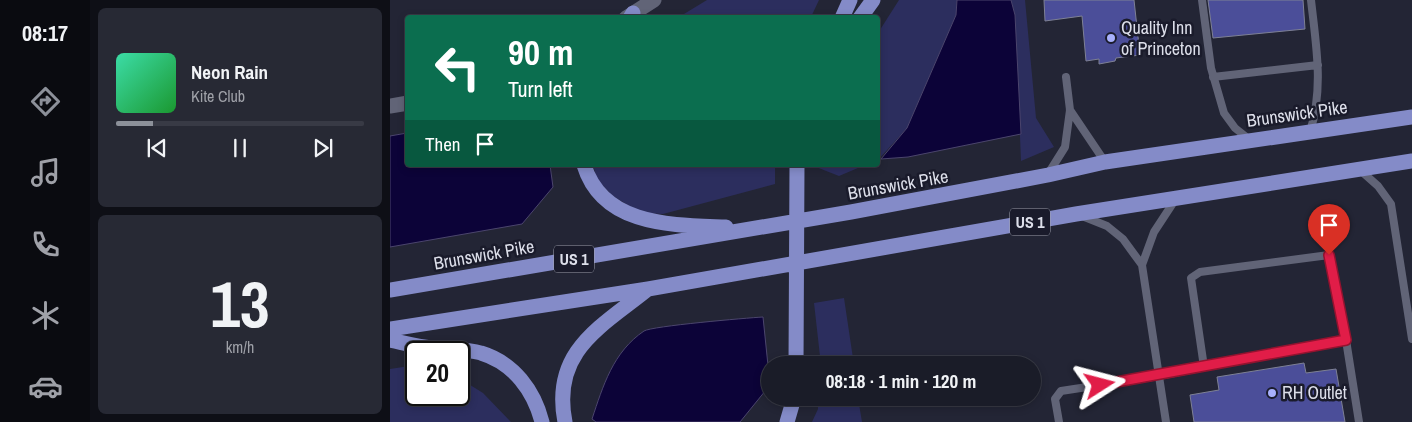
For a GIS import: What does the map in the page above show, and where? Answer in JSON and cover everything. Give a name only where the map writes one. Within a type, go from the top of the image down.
[{"type":"highway","points":[[836,15],[839,0]]},
{"type":"highway","points":[[843,15],[850,0]]},
{"type":"highway","points":[[862,15],[873,0]]},
{"type":"highway","name":"Brunswick Pike","points":[[390,290],[758,228],[1048,175],[1105,162],[1412,117]]},
{"type":"highway","name":"US 1","points":[[390,328],[648,289],[1076,214],[1412,161]]},
{"type":"highway","points":[[585,167],[589,178],[602,196],[612,205],[638,218],[681,225],[758,228]]},
{"type":"highway","points":[[796,356],[797,167]]},
{"type":"highway","points":[[565,422],[564,387],[567,370],[576,352],[595,329],[648,289]]},
{"type":"highway","points":[[390,340],[430,348],[481,353],[513,370],[528,387],[537,403],[542,422]]},
{"type":"highway","points":[[787,422],[792,406]]},
{"type":"street","points":[[632,15],[654,0]]},
{"type":"street","points":[[390,106],[405,104]]},
{"type":"lane","points":[[1202,0],[1213,77],[1224,113],[1235,128],[1250,140]]},
{"type":"lane","points":[[1310,132],[1318,96],[1318,65],[1311,0]]},
{"type":"lane","points":[[1213,77],[1318,65]]},
{"type":"lane","points":[[1048,175],[1065,146],[1070,110],[1066,77]]},
{"type":"lane","points":[[1070,110],[1105,162]]},
{"type":"lane","points":[[1360,169],[1378,186],[1391,204],[1412,339]]},
{"type":"lane","points":[[1142,265],[1154,232],[1177,198]]},
{"type":"lane","points":[[1076,214],[1107,226],[1123,239],[1142,265],[1166,422]]},
{"type":"lane","points":[[1204,367],[1191,278],[1200,272],[1329,255],[1346,340],[1359,422]]},
{"type":"lane","points":[[1059,422],[1055,400],[1061,391],[1158,376],[1346,340]]},
{"type":"shaded area","points":[[707,0],[819,0],[812,15],[682,15]]},
{"type":"shaded area","points":[[899,0],[957,0],[956,15],[907,128],[880,158],[880,30]]},
{"type":"shaded area","points":[[957,0],[1011,0],[1015,15],[1021,134],[908,157],[881,159],[907,128],[956,15]]},
{"type":"shaded area","points":[[1011,0],[1025,0],[1036,118],[1054,147],[1021,161],[1015,15]]},
{"type":"shaded area","points":[[405,133],[405,167],[550,167],[553,187],[522,224],[390,247],[390,136]]},
{"type":"shaded area","points":[[594,167],[775,167],[775,184],[663,214],[641,213],[613,196],[597,180]]},
{"type":"shaded area","points":[[816,167],[860,167],[839,176]]},
{"type":"shaded area","points":[[844,298],[853,356],[820,356],[814,303]]},
{"type":"shaded area","points":[[763,317],[767,356],[761,356],[761,396],[740,422],[596,422],[592,419],[610,371],[633,339],[644,331],[651,329]]},
{"type":"shaded area","points":[[405,367],[405,406],[470,406],[470,385],[483,393],[511,422],[390,422],[390,369]]},
{"type":"shaded area","points":[[818,406],[859,406],[862,422],[812,422]]},
{"type":"building","name":"Quality Inn of Princeton","points":[[1044,0],[1134,0],[1140,55],[1116,58],[1115,61],[1099,64],[1099,59],[1086,61],[1082,16],[1045,21]]},
{"type":"building","points":[[1208,0],[1303,0],[1305,29],[1213,38]]},
{"type":"building","name":"RH Outlet","points":[[1304,363],[1306,373],[1336,369],[1345,422],[1194,422],[1190,395],[1219,390],[1217,377]]},
{"type":"place","name":"Quality Inn of Princeton","points":[[1111,38]]},
{"type":"place","name":"RH Outlet","points":[[1272,393]]},
{"type":"route","points":[[1100,385],[1158,376],[1346,340],[1329,255]]}]
